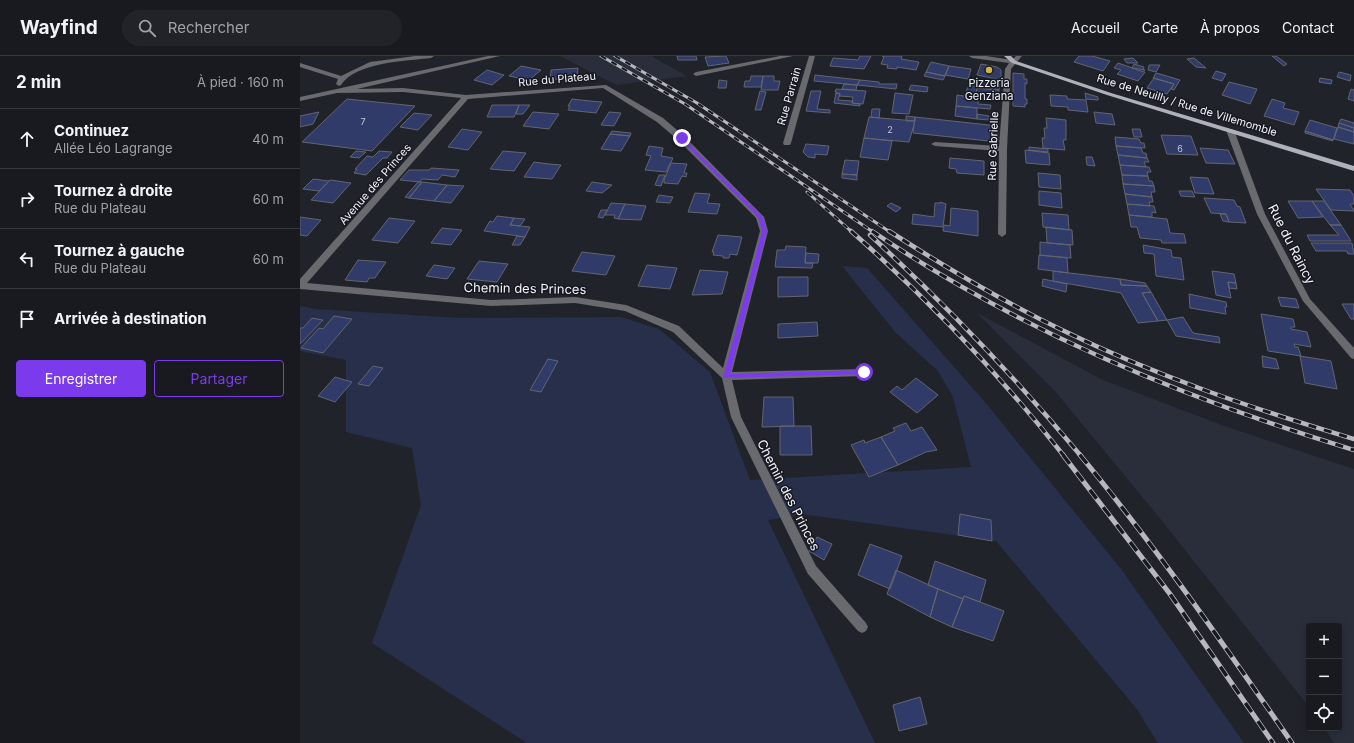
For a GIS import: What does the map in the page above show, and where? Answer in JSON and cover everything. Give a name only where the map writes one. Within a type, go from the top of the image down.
[{"type":"main road","points":[[1007,56],[1016,59]]},
{"type":"main road","name":"Rue de Neuilly / Rue de Villemomble","points":[[1016,59],[1109,94],[1354,169]]},
{"type":"street","points":[[335,91],[342,78],[372,63],[431,56]]},
{"type":"street","points":[[300,99],[497,56]]},
{"type":"street","points":[[696,74],[790,56]]},
{"type":"street","name":"Rue Parrain","points":[[788,143],[812,56]]},
{"type":"street","points":[[972,56],[1016,59]]},
{"type":"street","points":[[421,58],[435,69]]},
{"type":"street","name":"Rue Gabrielle","points":[[1002,234],[1003,149],[1008,69],[1016,59]]},
{"type":"street","points":[[300,65],[342,78]]},
{"type":"street","name":"Rue du Plateau","points":[[335,91],[403,90],[466,97],[604,86],[660,120],[682,138],[760,217],[764,231],[726,376]]},
{"type":"street","name":"Avenue des Princes","points":[[300,286],[466,97]]},
{"type":"street","name":"Rue du Raincy","points":[[1230,130],[1261,214],[1307,301],[1354,356]]},
{"type":"street","points":[[935,144],[1003,149]]},
{"type":"street","name":"Chemin des Princes","points":[[300,286],[491,303],[575,300],[626,308],[676,328],[726,376],[736,417],[812,570],[862,627]]},
{"type":"street","points":[[726,376],[864,372]]},
{"type":"shaded area","points":[[560,56],[651,56],[687,76],[616,85]]},
{"type":"shaded area","points":[[842,266],[867,268],[984,401],[1121,569],[1244,743],[1158,743],[1136,708],[996,541],[802,514],[768,520],[875,743],[527,743],[372,643],[421,505],[412,448],[346,432],[346,360],[300,351],[300,306],[315,309],[459,318],[621,317],[659,329],[710,372],[750,480],[971,467],[953,397],[938,371],[896,333]]},
{"type":"shaded area","points":[[977,313],[1103,380],[1227,427],[1354,469],[1354,743],[1334,743],[1326,731],[1342,731],[1342,623],[1306,623],[1306,703],[1163,522],[1055,391]]},
{"type":"building","points":[[677,56],[696,56],[697,60],[678,60]]},
{"type":"building","points":[[726,56],[729,63],[708,66],[705,57]]},
{"type":"building","points":[[860,56],[871,56],[864,69],[830,66],[833,58],[858,60]]},
{"type":"building","points":[[882,56],[902,56],[901,59],[919,62],[916,70],[897,67],[897,69],[887,68],[888,65],[881,64],[884,57]]},
{"type":"building","points":[[1079,56],[1092,56],[1110,61],[1103,71],[1074,62]]},
{"type":"building","points":[[1272,56],[1276,56],[1287,64],[1284,66]]},
{"type":"building","points":[[1133,58],[1138,63],[1127,63],[1124,59]]},
{"type":"building","points":[[1194,58],[1206,68],[1196,67],[1187,59]]},
{"type":"building","points":[[931,62],[949,66],[945,76],[926,72]]},
{"type":"building","points":[[1118,63],[1145,72],[1138,81],[1117,74],[1121,70],[1114,68]]},
{"type":"building","points":[[981,64],[997,67],[1001,70],[1001,80],[977,75]]},
{"type":"building","points":[[1134,64],[1144,67],[1143,70],[1132,68]]},
{"type":"building","points":[[1149,65],[1160,65],[1156,72],[1148,70]]},
{"type":"building","points":[[521,66],[541,70],[529,80],[509,76]]},
{"type":"building","points":[[949,66],[971,69],[968,79],[945,75]]},
{"type":"building","points":[[578,68],[577,76],[550,80],[551,70]]},
{"type":"building","points":[[487,70],[504,75],[492,85],[474,80]]},
{"type":"building","points":[[1216,71],[1226,74],[1222,81],[1212,78]]},
{"type":"building","points":[[926,72],[945,76],[943,80],[924,76]]},
{"type":"building","points":[[1339,72],[1351,75],[1350,81],[1337,77]]},
{"type":"building","points":[[1013,73],[1024,74],[1024,79],[1027,79],[1027,84],[1025,83],[1025,99],[1027,99],[1027,104],[1025,104],[1025,107],[1013,106]]},
{"type":"building","points":[[1156,73],[1180,80],[1174,90],[1171,89],[1174,84],[1153,78]]},
{"type":"building","points":[[815,75],[860,80],[857,85],[814,81]]},
{"type":"building","points":[[751,76],[763,76],[761,87],[744,87],[745,81],[750,81]]},
{"type":"building","points":[[763,76],[774,76],[774,81],[780,81],[778,90],[761,90]]},
{"type":"building","points":[[1154,78],[1174,84],[1167,94],[1147,88]]},
{"type":"building","points":[[1320,78],[1332,80],[1331,84],[1319,82]]},
{"type":"building","points":[[972,79],[979,80],[975,97],[964,96]]},
{"type":"building","points":[[719,80],[727,81],[726,88],[718,88]]},
{"type":"building","points":[[860,80],[879,82],[879,84],[897,84],[896,89],[857,85]]},
{"type":"building","points":[[979,81],[1000,83],[999,90],[978,88]]},
{"type":"building","points":[[1229,82],[1257,89],[1250,104],[1222,95]]},
{"type":"building","points":[[844,84],[857,85],[856,90],[842,89]]},
{"type":"building","points":[[911,85],[928,87],[927,92],[909,90]]},
{"type":"building","points":[[977,88],[999,90],[998,100],[975,97]]},
{"type":"building","points":[[836,89],[866,91],[863,104],[852,103],[853,97],[839,96],[840,94],[835,92]]},
{"type":"building","points":[[1351,89],[1354,90],[1354,101],[1348,99]]},
{"type":"building","points":[[760,91],[766,92],[761,110],[755,110]]},
{"type":"building","points":[[811,91],[821,91],[817,109],[830,110],[830,113],[806,111]]},
{"type":"building","points":[[836,93],[840,94],[838,100],[852,101],[852,103],[860,104],[860,106],[834,103]]},
{"type":"building","points":[[895,93],[913,95],[909,114],[892,113]]},
{"type":"building","points":[[1085,93],[1098,97],[1098,100],[1086,99]]},
{"type":"building","points":[[957,95],[978,98],[978,104],[991,105],[990,109],[956,106]]},
{"type":"building","points":[[1050,95],[1067,96],[1067,99],[1086,100],[1088,112],[1068,110],[1068,107],[1051,106]]},
{"type":"building","points":[[347,99],[415,106],[372,151],[302,142]]},
{"type":"building","points":[[572,99],[602,102],[596,113],[568,110],[570,106],[568,106]]},
{"type":"building","points":[[1272,99],[1285,103],[1283,108],[1299,112],[1294,125],[1264,116]]},
{"type":"building","points":[[492,105],[519,105],[514,117],[487,117]]},
{"type":"building","points":[[519,105],[530,105],[523,114],[516,114]]},
{"type":"building","points":[[956,106],[977,108],[977,119],[955,116]]},
{"type":"building","points":[[872,109],[880,109],[879,118],[871,117]]},
{"type":"building","points":[[319,112],[313,124],[300,127],[300,116]]},
{"type":"building","points":[[533,112],[559,114],[549,129],[523,126]]},
{"type":"building","points":[[609,112],[621,113],[614,126],[601,125]]},
{"type":"building","points":[[1094,112],[1112,114],[1115,125],[1096,123]]},
{"type":"building","points":[[414,113],[432,115],[418,130],[400,127]]},
{"type":"building","points":[[977,114],[989,116],[989,120],[977,119]]},
{"type":"building","points":[[906,116],[915,117],[915,121],[906,121]]},
{"type":"building","points":[[869,117],[915,121],[909,142],[864,138]]},
{"type":"building","points":[[915,117],[998,126],[998,142],[913,133]]},
{"type":"building","points":[[1046,118],[1066,120],[1066,140],[1063,140],[1065,150],[1043,148],[1042,138],[1045,138],[1044,128],[1047,128]]},
{"type":"building","points":[[1341,119],[1354,123],[1354,128],[1339,123]]},
{"type":"building","points":[[1310,120],[1337,128],[1333,140],[1305,131]]},
{"type":"building","points":[[1339,123],[1354,128],[1354,132],[1338,127]]},
{"type":"building","points":[[1338,127],[1354,132],[1354,144],[1334,139]]},
{"type":"building","points":[[462,129],[482,132],[468,150],[448,147]]},
{"type":"building","points":[[1132,129],[1140,129],[1142,137],[1134,137]]},
{"type":"building","points":[[612,131],[631,133],[630,136],[610,134]]},
{"type":"building","points":[[1305,131],[1333,140],[1333,141],[1305,133]]},
{"type":"building","points":[[610,134],[630,136],[621,151],[601,149]]},
{"type":"building","points":[[1161,135],[1191,136],[1198,155],[1167,154]]},
{"type":"building","points":[[1115,137],[1139,139],[1141,143],[1144,143],[1145,148],[1116,146]]},
{"type":"building","points":[[864,138],[892,141],[888,160],[860,157]]},
{"type":"building","points":[[806,144],[829,146],[827,155],[815,154],[815,158],[808,157],[803,152]]},
{"type":"building","points":[[649,146],[663,148],[661,156],[673,158],[666,172],[645,170],[651,156],[646,155]]},
{"type":"building","points":[[1116,146],[1141,148],[1143,153],[1146,153],[1147,158],[1118,155]]},
{"type":"building","points":[[1029,147],[1048,149],[1048,152],[1029,150]]},
{"type":"building","points":[[1200,148],[1228,150],[1235,164],[1206,163]]},
{"type":"building","points":[[1025,150],[1049,153],[1050,165],[1026,163]]},
{"type":"building","points":[[356,151],[366,152],[359,158],[350,157]]},
{"type":"building","points":[[379,151],[392,152],[387,158],[383,158],[366,175],[354,173],[357,169],[355,169],[367,156],[373,157]]},
{"type":"building","points":[[503,151],[526,153],[514,171],[490,169]]},
{"type":"building","points":[[1118,155],[1147,158],[1149,162],[1144,162],[1146,167],[1120,165]]},
{"type":"building","points":[[1086,157],[1092,157],[1095,166],[1087,165]]},
{"type":"building","points":[[950,158],[984,161],[984,175],[957,173],[956,169],[949,168]]},
{"type":"building","points":[[845,160],[859,161],[857,175],[842,174]]},
{"type":"building","points":[[534,162],[561,165],[552,179],[524,177]]},
{"type":"building","points":[[671,163],[687,164],[684,173],[687,173],[686,177],[682,176],[678,184],[664,183]]},
{"type":"building","points":[[1120,165],[1149,167],[1151,172],[1147,172],[1148,176],[1122,175]]},
{"type":"building","points":[[431,168],[459,170],[455,177],[442,175],[438,180],[422,179],[420,182],[400,180],[409,170],[429,170]]},
{"type":"building","points":[[1038,173],[1060,175],[1061,189],[1039,187]]},
{"type":"building","points":[[842,174],[857,175],[857,180],[842,178]]},
{"type":"building","points":[[659,175],[665,175],[661,186],[655,185]]},
{"type":"building","points":[[1122,175],[1148,176],[1149,181],[1152,181],[1154,186],[1123,184]]},
{"type":"building","points":[[1190,177],[1208,178],[1214,194],[1195,193]]},
{"type":"building","points":[[313,179],[329,181],[319,191],[303,189]]},
{"type":"building","points":[[330,180],[351,183],[333,203],[311,200]]},
{"type":"building","points":[[418,182],[422,182],[409,198],[405,197]]},
{"type":"building","points":[[422,182],[447,185],[434,201],[409,198]]},
{"type":"building","points":[[592,182],[612,185],[602,193],[586,191]]},
{"type":"building","points":[[1123,184],[1154,186],[1155,192],[1151,192],[1152,197],[1125,194]]},
{"type":"building","points":[[447,185],[464,186],[451,203],[434,201]]},
{"type":"building","points":[[1316,189],[1350,190],[1354,196],[1354,204],[1350,204],[1354,211],[1331,210]]},
{"type":"building","points":[[1039,191],[1061,193],[1062,208],[1039,205]]},
{"type":"building","points":[[1179,191],[1192,191],[1195,197],[1181,196]]},
{"type":"building","points":[[695,193],[710,194],[707,203],[720,204],[717,214],[688,212]]},
{"type":"building","points":[[1125,194],[1152,197],[1153,202],[1149,202],[1150,206],[1127,204]]},
{"type":"building","points":[[659,195],[673,197],[670,203],[656,202]]},
{"type":"building","points":[[1204,198],[1234,200],[1237,206],[1240,207],[1246,223],[1229,222],[1226,214],[1211,213]]},
{"type":"building","points":[[1288,201],[1312,201],[1323,217],[1298,218]]},
{"type":"building","points":[[1312,201],[1324,201],[1341,225],[1330,225]]},
{"type":"building","points":[[940,202],[946,204],[943,227],[912,224],[913,214],[934,217],[935,203]]},
{"type":"building","points":[[611,203],[625,204],[618,219],[614,218],[615,215],[605,215]]},
{"type":"building","points":[[891,203],[901,208],[896,212],[887,206]]},
{"type":"building","points":[[625,204],[646,206],[641,220],[618,219]]},
{"type":"building","points":[[1127,204],[1154,206],[1156,213],[1152,212],[1152,217],[1129,215]]},
{"type":"building","points":[[951,208],[978,211],[978,236],[943,231],[944,225],[950,226]]},
{"type":"building","points":[[601,210],[607,210],[603,218],[598,217]]},
{"type":"building","points":[[1042,213],[1068,215],[1069,230],[1043,227]]},
{"type":"building","points":[[1220,214],[1226,214],[1229,222],[1223,221]]},
{"type":"building","points":[[1129,215],[1167,219],[1170,233],[1184,234],[1186,243],[1162,243],[1161,240],[1140,238],[1137,227],[1131,227]]},
{"type":"building","points":[[497,216],[514,218],[510,225],[530,227],[525,237],[484,231],[490,221],[493,222]]},
{"type":"building","points":[[300,217],[321,220],[307,236],[300,235]]},
{"type":"building","points":[[389,218],[415,221],[398,243],[372,240]]},
{"type":"building","points":[[514,218],[525,219],[520,226],[510,225]]},
{"type":"building","points":[[1330,225],[1341,225],[1351,241],[1310,241],[1307,235],[1339,235]]},
{"type":"building","points":[[1046,227],[1072,230],[1073,245],[1047,243]]},
{"type":"building","points":[[442,228],[462,230],[451,245],[431,243]]},
{"type":"building","points":[[718,235],[742,237],[737,255],[730,254],[729,258],[723,258],[723,256],[713,255],[714,252],[712,252]]},
{"type":"building","points":[[517,236],[525,237],[520,245],[512,245]]},
{"type":"building","points":[[1040,242],[1070,245],[1071,258],[1040,255]]},
{"type":"building","points":[[1311,243],[1352,243],[1354,254],[1348,254],[1347,251],[1316,251]]},
{"type":"building","points":[[1143,245],[1171,250],[1172,257],[1181,258],[1184,280],[1156,276],[1154,254],[1144,253]]},
{"type":"building","points":[[786,246],[806,247],[805,263],[813,263],[812,268],[775,267],[777,250],[785,250]]},
{"type":"building","points":[[582,252],[615,256],[606,275],[572,271]]},
{"type":"building","points":[[806,253],[819,254],[818,263],[805,263]]},
{"type":"building","points":[[1039,255],[1067,258],[1068,273],[1038,269]]},
{"type":"building","points":[[358,260],[386,262],[375,278],[369,278],[367,282],[345,280]]},
{"type":"building","points":[[479,261],[508,264],[497,282],[467,279]]},
{"type":"building","points":[[434,265],[455,268],[447,279],[426,276]]},
{"type":"building","points":[[647,265],[677,268],[670,289],[638,286]]},
{"type":"building","points":[[700,270],[728,272],[722,294],[692,295]]},
{"type":"building","points":[[1053,271],[1120,279],[1121,285],[1147,286],[1151,292],[1142,293],[1158,321],[1138,323],[1121,293],[1053,281]]},
{"type":"building","points":[[1212,271],[1234,274],[1236,283],[1228,282],[1231,298],[1216,295]]},
{"type":"building","points":[[778,277],[808,277],[808,296],[778,297]]},
{"type":"building","points":[[1043,279],[1067,284],[1066,292],[1042,286]]},
{"type":"building","points":[[1120,279],[1145,283],[1147,286],[1121,285]]},
{"type":"building","points":[[1228,282],[1236,283],[1237,289],[1229,288]]},
{"type":"building","points":[[1151,292],[1167,320],[1158,321],[1142,293]]},
{"type":"building","points":[[1189,294],[1226,302],[1226,314],[1190,308]]},
{"type":"building","points":[[1278,297],[1296,299],[1299,308],[1281,306]]},
{"type":"building","points":[[1342,304],[1354,304],[1354,319],[1351,319]]},
{"type":"building","points":[[1261,314],[1293,319],[1295,327],[1291,327],[1291,329],[1307,332],[1311,347],[1294,344],[1295,347],[1298,347],[1301,356],[1268,351]]},
{"type":"building","points":[[334,316],[352,319],[323,353],[301,348],[319,328],[323,329]]},
{"type":"building","points":[[1183,317],[1193,333],[1219,337],[1220,343],[1176,336],[1167,320]]},
{"type":"building","points":[[312,318],[323,320],[300,344],[300,328],[303,328]]},
{"type":"building","points":[[817,322],[818,336],[778,338],[778,324]]},
{"type":"building","points":[[1262,356],[1276,359],[1279,369],[1263,367]]},
{"type":"building","points":[[1300,356],[1331,361],[1337,389],[1305,383]]},
{"type":"building","points":[[548,359],[558,361],[541,392],[530,390]]},
{"type":"building","points":[[373,366],[383,368],[369,386],[358,384]]},
{"type":"building","points":[[335,377],[352,382],[335,402],[318,396]]},
{"type":"building","points":[[916,378],[938,395],[917,413],[890,392],[897,386],[902,390]]},
{"type":"building","points":[[764,397],[793,397],[794,426],[762,427]]},
{"type":"building","points":[[906,423],[911,431],[922,427],[937,450],[926,452],[898,465],[881,437],[895,431],[893,428]]},
{"type":"building","points":[[780,426],[811,426],[812,455],[780,455]]},
{"type":"building","points":[[881,437],[898,465],[869,477],[851,445],[864,440],[865,443]]},
{"type":"building","points":[[960,514],[991,520],[992,541],[958,535]]},
{"type":"building","points":[[817,537],[832,544],[824,560],[809,551]]},
{"type":"building","points":[[870,544],[902,556],[890,589],[858,575]]},
{"type":"building","points":[[935,561],[986,580],[980,602],[964,596],[963,599],[928,585]]},
{"type":"building","points":[[896,570],[938,589],[930,617],[887,594]]},
{"type":"building","points":[[938,589],[963,599],[952,627],[930,617]]},
{"type":"building","points":[[964,596],[1004,611],[993,641],[952,627]]},
{"type":"building","points":[[920,697],[927,724],[899,731],[893,705]]},
{"type":"railway","points":[[601,56],[685,104],[873,232]]},
{"type":"railway","points":[[615,56],[697,103],[890,232]]},
{"type":"railway","points":[[807,192],[852,232]]},
{"type":"railway","points":[[851,231],[908,283],[989,367],[1064,456]]},
{"type":"railway","points":[[872,231],[928,267],[1044,331],[1165,384],[1227,408],[1354,450]]},
{"type":"railway","points":[[889,231],[996,295],[1097,347],[1169,377],[1279,416],[1354,439]]},
{"type":"railway","points":[[870,235],[979,342],[1031,398],[1081,456]]},
{"type":"railway","points":[[1063,455],[1170,594],[1273,743]]},
{"type":"railway","points":[[1080,455],[1163,561],[1292,743]]},
{"type":"place","name":"Pizzeria Genziana","points":[[989,70]]},
{"type":"route","points":[[682,138],[760,217],[764,231],[726,376],[864,372]]}]
